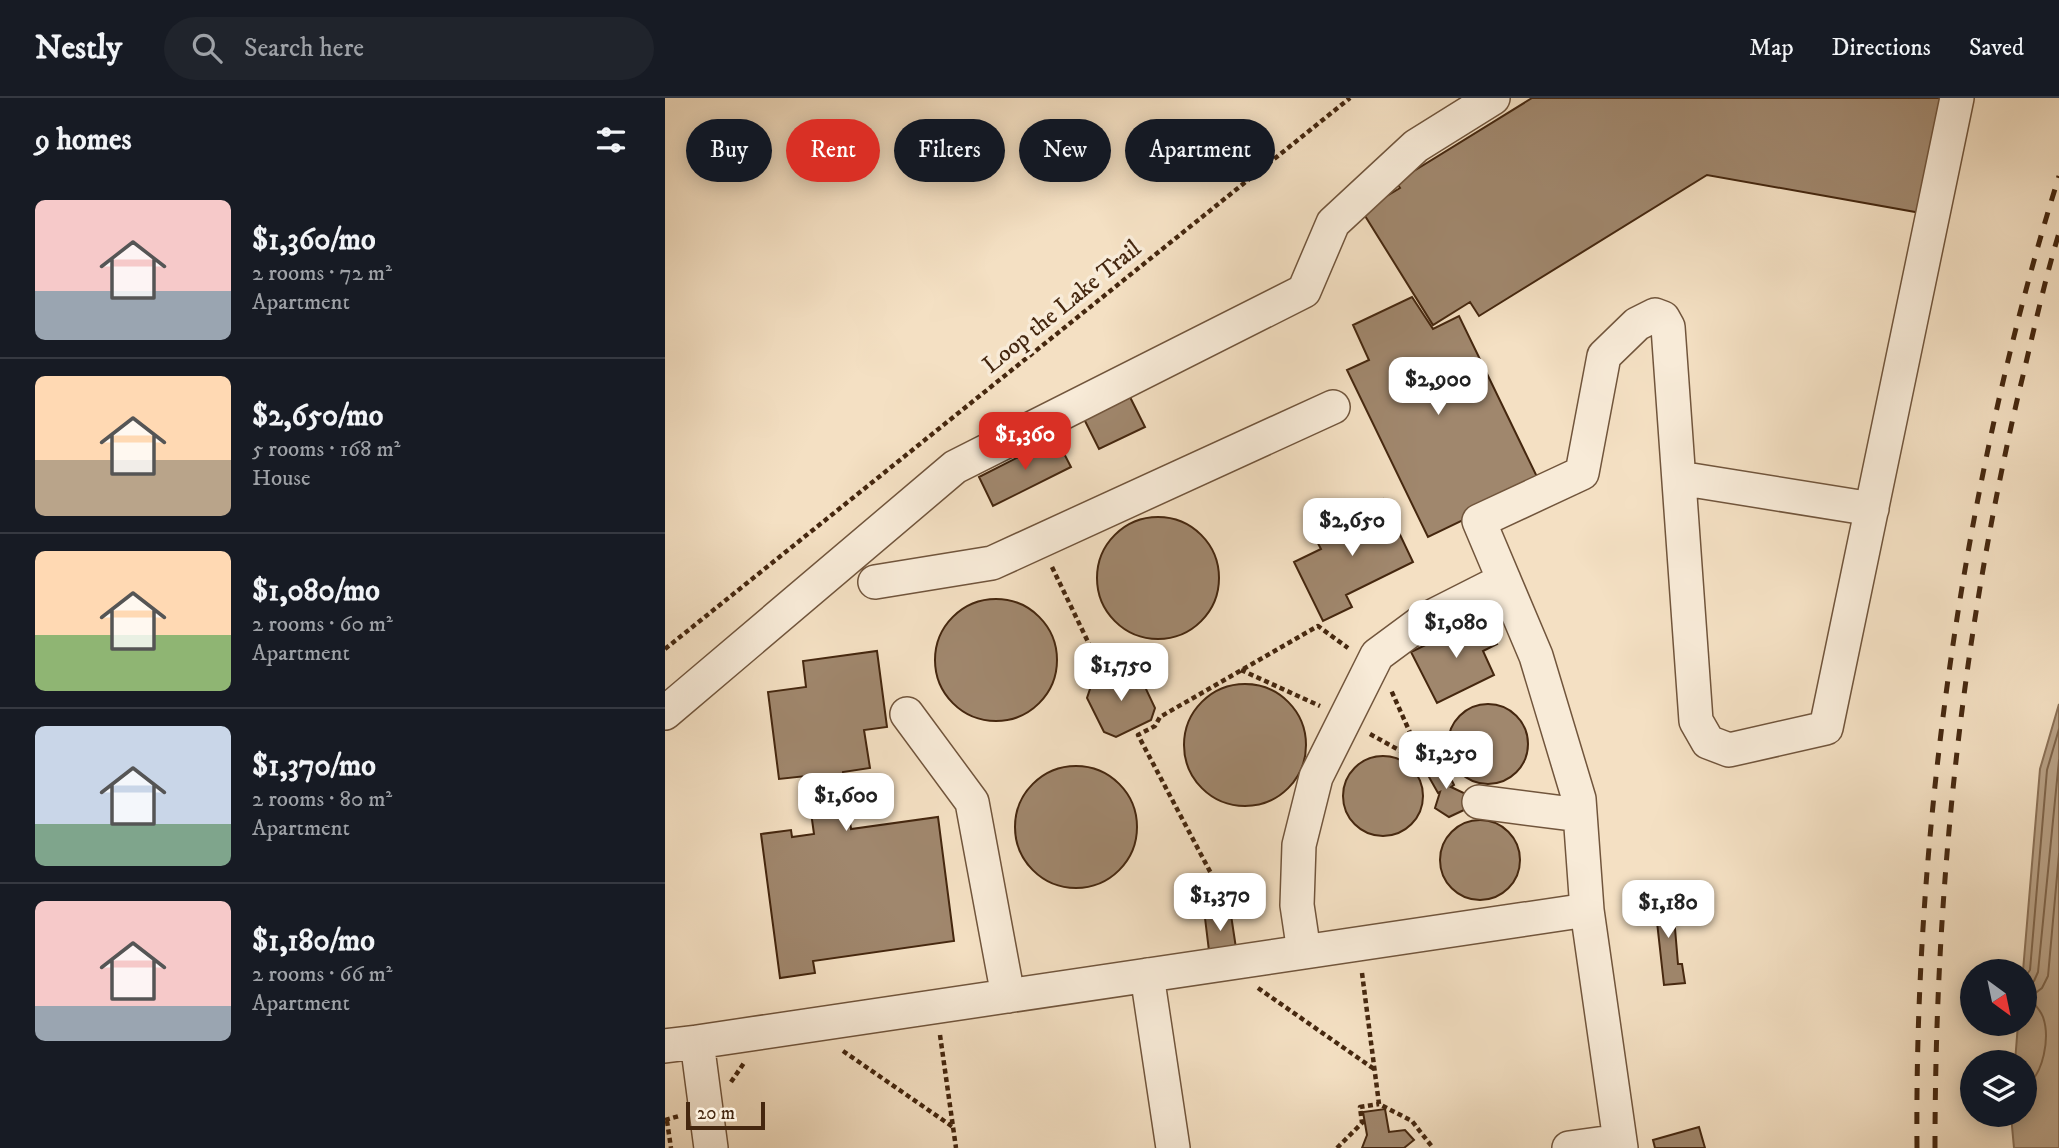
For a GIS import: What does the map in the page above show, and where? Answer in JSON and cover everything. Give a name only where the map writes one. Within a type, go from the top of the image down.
[{"type":"lane","points":[[665,713],[955,467],[1304,291],[1333,223],[1416,146],[1493,98]]},
{"type":"lane","points":[[1569,1148],[1620,1144],[1587,910],[1579,799],[1536,656],[1479,521],[1582,473],[1604,356],[1637,324],[1655,315],[1663,318],[1668,327],[1696,721],[1708,742],[1729,750],[1826,728],[1957,98]]},
{"type":"lane","points":[[874,582],[992,563],[1333,407]]},
{"type":"lane","points":[[1679,478],[1872,509]]},
{"type":"lane","points":[[1304,952],[1297,905],[1299,845],[1316,777],[1377,655],[1423,621],[1504,580]]},
{"type":"lane","points":[[907,714],[972,802],[1008,996]]},
{"type":"lane","points":[[1479,802],[1580,815]]},
{"type":"lane","points":[[711,1148],[681,1044],[1587,910]]},
{"type":"lane","points":[[1147,975],[1173,1148]]},
{"type":"path","name":"Loop the Lake Trail","points":[[665,649],[1350,98]]},
{"type":"path","points":[[1039,541],[1090,646]]},
{"type":"path","points":[[1234,917],[1139,735],[1155,726],[1160,717],[1241,670],[1318,626],[1372,665],[1387,683],[1424,764],[1345,720],[1241,670]]},
{"type":"path","points":[[1358,944],[1380,1104]]},
{"type":"path","points":[[1223,964],[1375,1069]]},
{"type":"path","points":[[936,1006],[956,1148]]},
{"type":"path","points":[[824,1023],[827,1040],[953,1126]]},
{"type":"path","points":[[1337,1148],[1362,1123],[1360,1107],[1380,1104],[1412,1121],[1433,1148]]},
{"type":"path","points":[[667,1121],[671,1148]]},
{"type":"water","points":[[2059,704],[2059,1148],[2014,1148],[2012,1127],[2037,1127],[2037,1050],[2016,1050],[2017,1036],[2037,1036],[2037,959],[2024,959],[2040,769]]},
{"type":"building","points":[[1532,98],[1942,98],[1921,213],[1707,175],[1479,316],[1470,302],[1433,325],[1362,211],[1400,188],[1396,182]]},
{"type":"building","points":[[1412,297],[1433,329],[1459,316],[1540,483],[1428,537],[1347,370],[1369,360],[1353,325]]},
{"type":"building","points":[[1130,397],[1145,427],[1099,449],[1084,419]]},
{"type":"building","points":[[1056,438],[1071,467],[993,506],[979,477]]},
{"type":"building","points":[[1383,499],[1413,562],[1346,595],[1352,607],[1323,621],[1294,562],[1321,549],[1313,534]]},
{"type":"building","points":[[1158,517],[1181,522],[1201,535],[1214,555],[1219,578],[1214,601],[1201,621],[1181,634],[1158,639],[1135,634],[1115,621],[1102,601],[1097,578],[1102,555],[1115,535],[1135,522]]},
{"type":"building","points":[[996,599],[1019,604],[1039,617],[1052,637],[1057,660],[1052,683],[1039,703],[1019,716],[996,721],[973,716],[953,703],[940,683],[935,660],[940,637],[953,617],[973,604]]},
{"type":"building","points":[[1483,617],[1497,644],[1483,651],[1494,675],[1437,703],[1411,652]]},
{"type":"building","points":[[877,651],[887,727],[864,730],[870,768],[843,772],[851,829],[938,817],[954,941],[813,961],[815,973],[780,978],[761,834],[791,830],[792,837],[814,834],[806,776],[779,779],[768,692],[806,687],[803,661]]},
{"type":"building","points":[[1124,669],[1138,672],[1155,708],[1151,720],[1116,737],[1104,732],[1087,698],[1091,686]]},
{"type":"building","points":[[1245,684],[1268,689],[1288,702],[1301,722],[1306,745],[1301,768],[1288,788],[1268,801],[1245,806],[1222,801],[1202,788],[1189,768],[1184,745],[1189,722],[1202,702],[1222,689]]},
{"type":"building","points":[[1488,704],[1503,707],[1516,716],[1525,729],[1528,744],[1525,759],[1516,772],[1503,781],[1488,784],[1473,781],[1460,772],[1451,759],[1448,744],[1451,729],[1460,716],[1473,707]]},
{"type":"building","points":[[1383,756],[1398,759],[1411,768],[1420,781],[1423,796],[1420,811],[1411,824],[1398,833],[1383,836],[1368,833],[1355,824],[1346,811],[1343,796],[1346,781],[1355,768],[1368,759]]},
{"type":"building","points":[[1442,761],[1454,785],[1451,787],[1466,794],[1464,810],[1449,817],[1435,808],[1440,792],[1438,793],[1425,770]]},
{"type":"building","points":[[1076,766],[1099,771],[1119,784],[1132,804],[1137,827],[1132,850],[1119,870],[1099,883],[1076,888],[1053,883],[1033,870],[1020,850],[1015,827],[1020,804],[1033,784],[1053,771]]},
{"type":"building","points":[[1480,820],[1495,823],[1508,832],[1517,845],[1520,860],[1517,875],[1508,888],[1495,897],[1480,900],[1465,897],[1452,888],[1443,875],[1440,860],[1443,845],[1452,832],[1465,823]]},
{"type":"building","points":[[1672,893],[1678,964],[1682,964],[1685,983],[1664,985],[1654,895]]},
{"type":"building","points":[[1231,915],[1236,948],[1209,951],[1205,918]]},
{"type":"building","points":[[1385,1109],[1389,1132],[1405,1130],[1414,1140],[1404,1148],[1362,1148],[1367,1135],[1363,1112]]},
{"type":"building","points":[[1699,1127],[1705,1148],[1655,1148],[1653,1140]]},
{"type":"railway","points":[[1917,1148],[1918,1027],[1925,905],[1951,656],[1996,411],[2025,292],[2059,176]]},
{"type":"railway","points":[[1935,1148],[1936,1053],[1946,863],[1967,673],[1999,485],[2038,312],[2059,233]]}]
